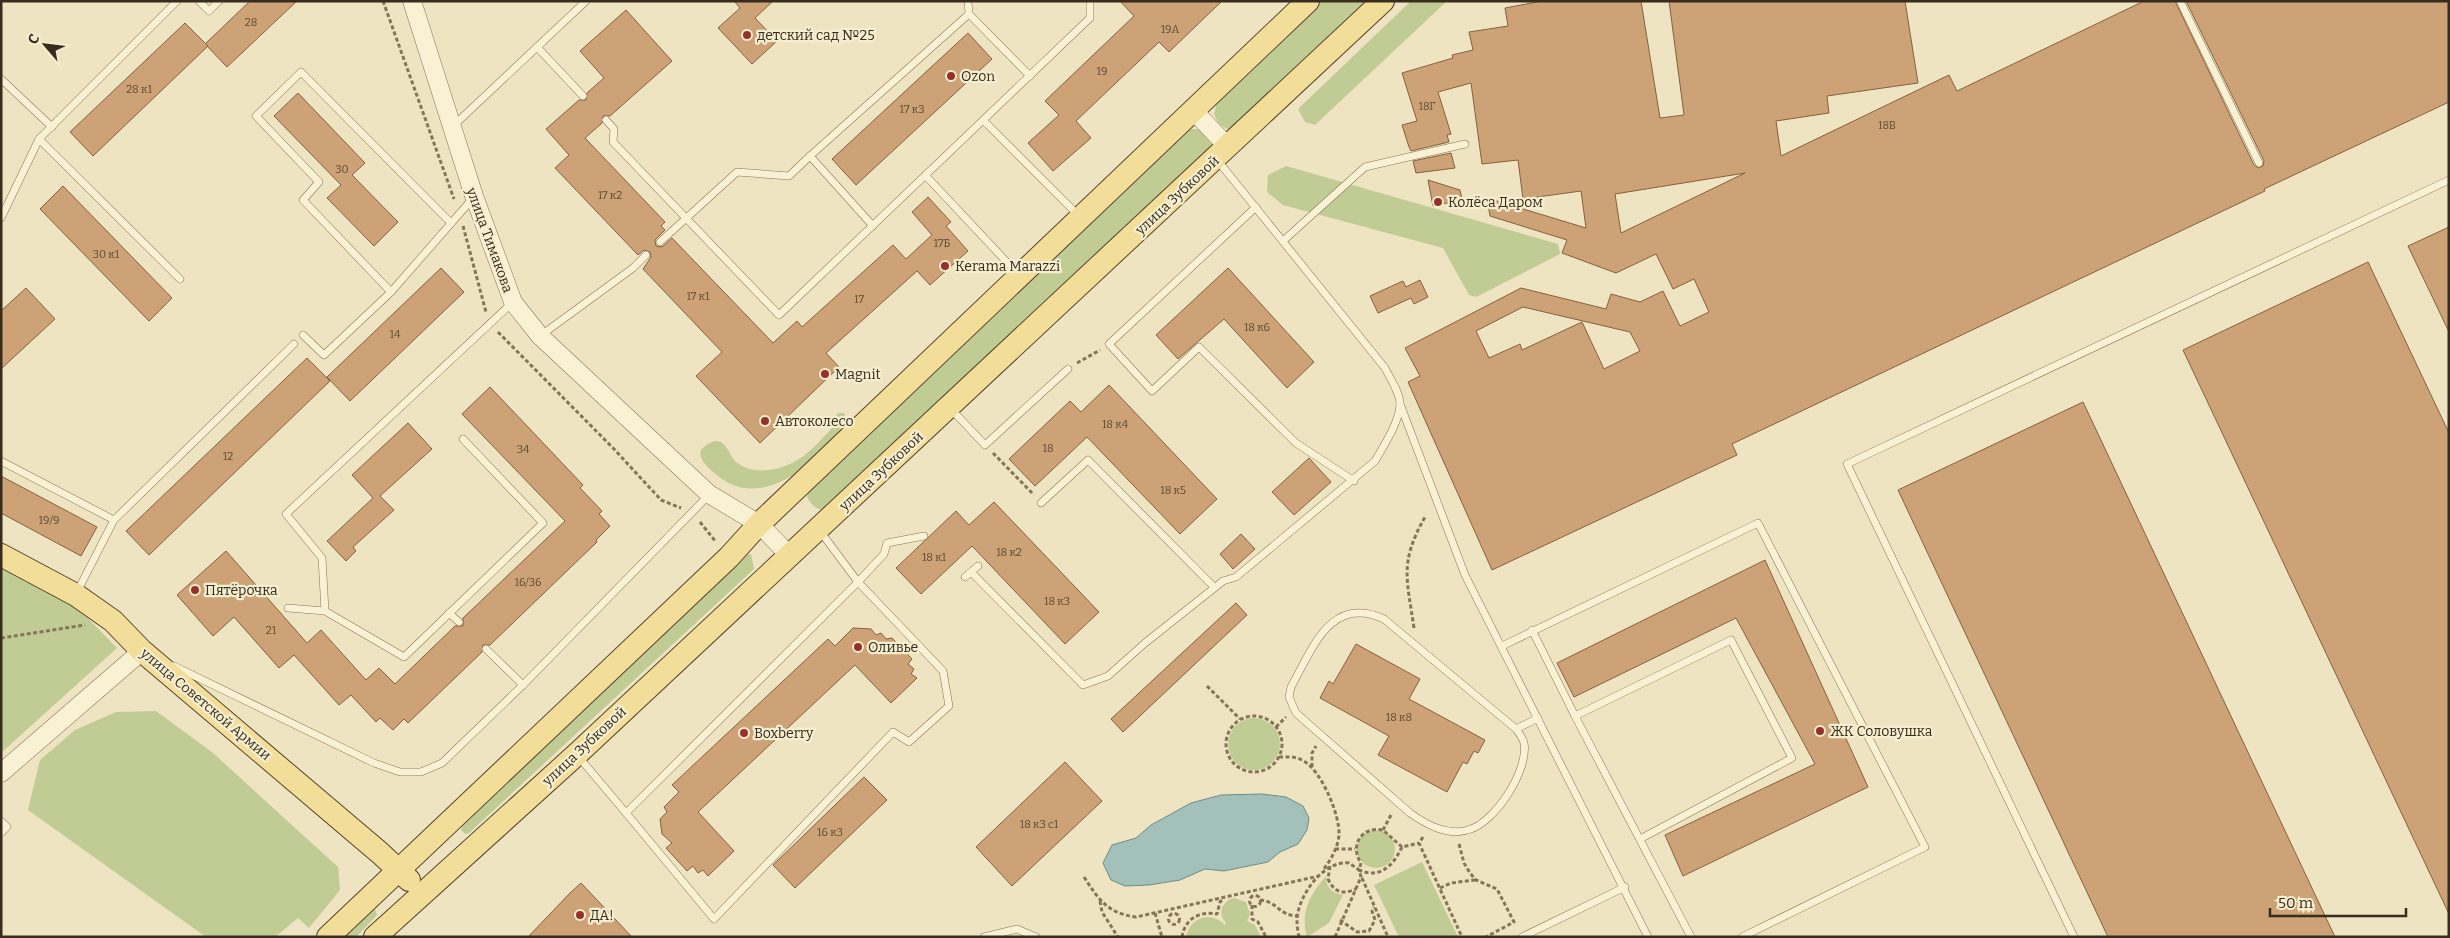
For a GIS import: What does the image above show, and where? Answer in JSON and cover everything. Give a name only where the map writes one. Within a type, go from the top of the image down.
[{"type":"main road","points":[[328,937],[729,557],[759,524],[1308,1]]},
{"type":"main road","name":"улица Зубковой","points":[[375,937],[577,754],[754,586],[790,556],[1383,1]]},
{"type":"main road","name":"улица Советской Армии","points":[[1,555],[76,595],[113,621],[142,650],[424,892]]},
{"type":"street","name":"улица Тимакова","points":[[412,1],[474,196],[513,302],[540,336],[709,494],[759,524],[790,556]]},
{"type":"street","points":[[1194,111],[1222,153]]},
{"type":"street","points":[[1,773],[142,650]]},
{"type":"lane","points":[[1,218],[39,139],[177,1]]},
{"type":"lane","points":[[199,1],[209,11],[219,1]]},
{"type":"lane","points":[[452,127],[586,1]]},
{"type":"lane","points":[[968,1],[969,14],[1030,76]]},
{"type":"lane","points":[[606,120],[614,129],[613,142],[779,315],[1090,18],[1090,1]]},
{"type":"lane","points":[[2180,1],[2259,163]]},
{"type":"lane","points":[[660,242],[737,172],[789,176],[969,14]]},
{"type":"lane","points":[[537,48],[584,96]]},
{"type":"lane","points":[[391,292],[303,200],[319,182],[256,116],[301,72],[451,223]]},
{"type":"lane","points":[[1,79],[52,127]]},
{"type":"lane","points":[[984,121],[1081,218]]},
{"type":"lane","points":[[39,139],[180,279]]},
{"type":"lane","points":[[1284,241],[1365,167],[1465,144]]},
{"type":"lane","points":[[1222,153],[1256,207],[1385,368],[1465,575],[1625,886],[1648,937]]},
{"type":"lane","points":[[810,156],[872,226]]},
{"type":"lane","points":[[926,176],[1020,276]]},
{"type":"lane","points":[[2074,937],[1847,464],[2449,180]]},
{"type":"lane","points":[[304,335],[324,355],[391,292],[474,196]]},
{"type":"lane","points":[[1256,207],[1109,344],[1152,391],[1199,347],[1296,443],[1354,481]]},
{"type":"lane","points":[[540,336],[633,268],[646,255]]},
{"type":"lane","points":[[326,611],[322,558],[286,514],[513,302]]},
{"type":"lane","points":[[76,595],[114,520],[294,344]]},
{"type":"lane","points":[[949,407],[985,445],[1068,369]]},
{"type":"lane","points":[[972,572],[1083,685],[1108,676],[1214,587],[1223,581],[1236,577],[1354,481],[1375,461],[1390,435],[1400,404]]},
{"type":"lane","points":[[288,608],[326,611],[404,657],[543,523],[463,439]]},
{"type":"lane","points":[[1041,503],[1088,460],[1214,587]]},
{"type":"lane","points":[[1,461],[114,520]]},
{"type":"lane","points":[[142,650],[374,763],[400,772],[421,772],[442,763],[523,685],[709,494]]},
{"type":"lane","points":[[1502,646],[1758,523],[1925,847],[1742,937]]},
{"type":"lane","points":[[577,754],[714,919],[893,732],[910,742],[949,706],[943,671],[858,582],[818,529]]},
{"type":"lane","points":[[626,813],[858,582],[884,554],[887,543],[924,536]]},
{"type":"lane","points":[[965,577],[978,566]]},
{"type":"lane","points":[[449,613],[459,622]]},
{"type":"lane","points":[[1349,614],[1374,614],[1384,619],[1516,730],[1524,742],[1523,760],[1515,782],[1500,805],[1484,822],[1469,830],[1439,829],[1424,823],[1397,802],[1319,734],[1296,713],[1289,697],[1291,687],[1329,624],[1335,619],[1349,614]]},
{"type":"lane","points":[[1532,630],[1691,937]]},
{"type":"lane","points":[[1575,716],[1731,640],[1792,758],[1640,839]]},
{"type":"lane","points":[[486,649],[523,685]]},
{"type":"lane","points":[[1516,730],[1538,718]]},
{"type":"lane","points":[[1,821],[7,827],[1,833]]},
{"type":"lane","points":[[1522,937],[1625,886]]},
{"type":"lane","points":[[984,937],[1017,929],[1036,937]]},
{"type":"path","points":[[1068,369],[1109,344]]},
{"type":"path","points":[[985,445],[1041,503]]},
{"type":"path","points":[[1417,646],[1407,577],[1407,555],[1425,517]]},
{"type":"path","points":[[1,638],[113,621]]},
{"type":"path","points":[[1208,686],[1240,719]]},
{"type":"path","points":[[1259,716],[1275,724],[1282,740],[1279,758],[1266,770],[1249,772],[1233,764],[1228,756],[1226,739],[1229,730],[1240,719],[1259,716]]},
{"type":"path","points":[[1312,767],[1312,753],[1319,734]]},
{"type":"path","points":[[1279,758],[1294,757],[1303,760],[1312,767],[1327,792],[1338,821],[1339,836],[1335,849],[1301,902],[1298,916],[1299,937]]},
{"type":"path","points":[[1383,830],[1397,802]]},
{"type":"path","points":[[1388,937],[1361,877],[1359,870],[1361,864],[1355,849],[1361,835],[1376,829],[1383,830],[1402,847]]},
{"type":"path","points":[[1457,831],[1464,863],[1476,880]]},
{"type":"path","points":[[1100,901],[1123,915],[1136,917],[1242,894],[1320,874],[1330,866],[1342,862],[1349,863],[1359,870],[1374,874],[1386,870],[1394,862],[1402,847],[1419,843],[1423,837]]},
{"type":"path","points":[[1419,843],[1462,937]]},
{"type":"path","points":[[1335,849],[1355,849]]},
{"type":"path","points":[[1330,866],[1328,879],[1336,891],[1343,893],[1357,888]]},
{"type":"path","points":[[1084,877],[1100,901],[1102,912],[1118,937]]},
{"type":"path","points":[[1335,937],[1340,920],[1361,877]]},
{"type":"path","points":[[1440,888],[1451,883],[1476,880],[1497,889],[1514,922],[1486,937]]},
{"type":"path","points":[[1242,894],[1250,901],[1252,919],[1258,922],[1266,937]]},
{"type":"path","points":[[1250,901],[1254,895],[1258,896],[1260,900],[1271,902],[1284,914],[1298,916]]},
{"type":"path","points":[[1182,937],[1185,926],[1199,914],[1217,914],[1223,898]]},
{"type":"path","points":[[1252,906],[1259,904],[1260,900]]},
{"type":"path","points":[[1340,920],[1357,932],[1369,930],[1375,920],[1372,911],[1374,906]]},
{"type":"path","points":[[1166,911],[1170,922],[1173,924],[1179,922]]},
{"type":"path","points":[[1155,913],[1162,937]]},
{"type":"path","points":[[1169,916],[1176,913],[1180,918],[1179,922]]},
{"type":"path","points":[[1179,922],[1185,926]]},
{"type":"green space","points":[[1322,1],[1373,1],[1229,130],[1219,124],[1214,114],[1217,102]]},
{"type":"green space","points":[[1411,1],[1447,1],[1315,125],[1305,122],[1298,109]]},
{"type":"green space","points":[[1189,129],[1198,129],[1212,144],[1211,152],[828,511],[818,509],[813,505],[807,497],[809,489]]},
{"type":"green space","points":[[1286,166],[1558,244],[1560,254],[1476,297],[1469,295],[1443,248],[1283,205],[1267,192],[1268,175]]},
{"type":"green space","points":[[838,413],[844,413],[847,423],[826,448],[799,471],[768,486],[752,489],[731,484],[710,469],[704,463],[701,456],[701,451],[705,446],[714,441],[719,441],[725,445],[735,461],[742,466],[758,470],[776,469],[792,463],[813,448],[835,425],[832,421]]},
{"type":"green space","points":[[751,554],[754,569],[469,833],[465,834],[461,830],[463,824],[691,609],[744,555]]},
{"type":"green space","points":[[1,567],[77,607],[117,648],[1,753]]},
{"type":"green space","points":[[156,711],[213,753],[338,867],[340,890],[309,928],[298,918],[275,937],[206,937],[28,810],[40,760],[75,730],[116,712]]},
{"type":"green space","points":[[1254,718],[1264,720],[1272,726],[1278,734],[1280,744],[1278,754],[1272,762],[1264,768],[1254,770],[1244,768],[1236,762],[1230,754],[1228,744],[1230,734],[1236,726],[1244,720]]},
{"type":"green space","points":[[1376,830],[1389,836],[1395,849],[1389,862],[1376,868],[1363,862],[1357,849],[1363,836]]},
{"type":"green space","points":[[1422,862],[1458,937],[1399,937],[1374,885]]},
{"type":"green space","points":[[1326,876],[1328,887],[1336,893],[1343,895],[1329,923],[1307,937],[1305,920],[1308,904],[1315,890]]},
{"type":"green space","points":[[1234,898],[1246,902],[1250,914],[1247,921],[1255,925],[1261,937],[1186,937],[1192,925],[1202,918],[1214,918],[1225,925],[1226,923],[1221,914],[1223,905],[1228,900]]},
{"type":"green space","points":[[374,906],[377,915],[356,937],[338,937]]},
{"type":"water","points":[[1262,794],[1286,797],[1303,806],[1309,818],[1307,830],[1298,844],[1280,852],[1268,862],[1224,871],[1205,869],[1180,880],[1149,885],[1125,886],[1111,880],[1103,863],[1112,845],[1136,838],[1151,825],[1191,803],[1221,795]]},
{"type":"building","points":[[250,1],[297,1],[227,67],[205,44]]},
{"type":"building","name":"детский сад №25","points":[[734,1],[773,1],[755,18],[777,41],[752,64],[718,28],[740,8]]},
{"type":"building","points":[[1120,1],[1222,1],[1169,52],[1159,42],[1076,121],[1091,138],[1053,171],[1028,143],[1059,115],[1045,101],[1134,16]]},
{"type":"building","points":[[1542,1],[1641,1],[1660,118],[1684,115],[1669,1],[1905,1],[1918,83],[1827,96],[1829,113],[1776,121],[1781,156],[1949,75],[1957,91],[2144,1],[2175,1],[2254,165],[2258,168],[2263,166],[2264,161],[2186,1],[2449,1],[2449,102],[1732,444],[1737,455],[1492,570],[1408,382],[1420,376],[1405,348],[1521,288],[1606,309],[1611,294],[1640,302],[1663,291],[1680,326],[1709,312],[1694,279],[1673,289],[1656,254],[1616,273],[1562,253],[1567,240],[1490,216],[1487,198],[1586,228],[1581,191],[1523,199],[1518,160],[1482,164],[1471,83],[1438,92],[1451,134],[1447,135],[1449,142],[1411,151],[1402,125],[1417,121],[1402,73],[1453,58],[1452,55],[1473,50],[1469,32],[1508,26],[1505,8]],"holes":[[[1745,173],[1621,233],[1615,194]],[[1523,307],[1630,332],[1640,351],[1604,369],[1582,322],[1522,350],[1520,344],[1489,358],[1476,331]]]},
{"type":"building","points":[[626,10],[672,61],[610,116],[603,116],[602,123],[585,138],[665,222],[661,226],[665,230],[655,240],[656,246],[662,247],[672,238],[773,343],[797,321],[802,327],[893,245],[906,259],[932,235],[912,212],[928,197],[951,222],[946,226],[968,251],[930,285],[917,271],[826,353],[839,367],[760,443],[696,376],[722,352],[643,269],[651,257],[650,252],[644,250],[638,255],[555,168],[569,155],[546,129],[579,100],[586,100],[587,93],[604,78],[580,51]]},
{"type":"building","points":[[185,23],[208,46],[93,156],[70,132]]},
{"type":"building","points":[[968,33],[992,59],[856,185],[832,159]]},
{"type":"building","points":[[298,93],[365,163],[352,175],[398,222],[374,246],[327,198],[341,185],[274,116]]},
{"type":"building","points":[[1451,153],[1455,168],[1416,173],[1413,161]]},
{"type":"building","points":[[1428,180],[1460,190],[1464,208],[1446,203],[1433,206]]},
{"type":"building","points":[[63,186],[172,298],[149,321],[40,209]]},
{"type":"building","points":[[2449,227],[2449,332],[2408,246]]},
{"type":"building","points":[[2368,262],[2449,433],[2449,914],[2183,350]]},
{"type":"building","points":[[441,268],[464,292],[350,401],[327,377]]},
{"type":"building","points":[[1228,268],[1314,362],[1287,388],[1224,319],[1178,359],[1156,335]]},
{"type":"building","points":[[1420,280],[1428,297],[1414,304],[1411,298],[1378,313],[1370,296],[1403,281],[1406,287]]},
{"type":"building","points":[[26,288],[55,319],[1,369],[1,311]]},
{"type":"building","points":[[307,358],[330,381],[149,555],[126,531]]},
{"type":"building","points":[[1109,385],[1217,499],[1180,534],[1087,437],[1035,486],[1009,459],[1070,401],[1081,412]]},
{"type":"building","points":[[490,387],[583,485],[580,488],[602,511],[599,514],[610,526],[596,540],[597,542],[490,645],[483,645],[482,652],[408,723],[404,719],[393,730],[380,718],[376,722],[351,695],[339,705],[294,655],[279,668],[234,617],[213,636],[177,595],[226,551],[307,643],[321,630],[366,680],[379,668],[395,684],[455,626],[463,626],[463,618],[565,521],[462,414]]},
{"type":"building","points":[[2083,402],[2335,937],[2108,937],[1898,490]]},
{"type":"building","points":[[408,423],[432,449],[380,496],[394,510],[353,547],[356,551],[346,561],[327,541],[373,498],[352,475]]},
{"type":"building","points":[[1309,458],[1331,482],[1294,515],[1272,492]]},
{"type":"building","points":[[1,476],[97,527],[81,556],[1,513]]},
{"type":"building","points":[[994,502],[1099,612],[1065,644],[972,546],[921,594],[896,568],[956,511],[969,525]]},
{"type":"building","points":[[1241,534],[1255,549],[1233,569],[1220,554]]},
{"type":"building","name":"ЖК Соловушка","points":[[1765,560],[1868,787],[1683,876],[1665,835],[1815,764],[1736,618],[1574,697],[1557,663]]},
{"type":"building","points":[[1236,603],[1247,615],[1123,732],[1111,719]]},
{"type":"building","points":[[853,628],[871,629],[876,635],[881,633],[886,639],[892,638],[912,659],[908,664],[914,669],[911,674],[917,678],[891,703],[855,665],[698,812],[734,851],[708,876],[703,870],[698,873],[693,866],[687,871],[666,848],[672,843],[662,834],[660,819],[667,812],[664,807],[679,792],[672,785],[828,639],[835,646]]},
{"type":"building","points":[[1356,644],[1420,679],[1409,699],[1485,740],[1478,753],[1474,751],[1467,764],[1463,762],[1447,792],[1378,755],[1389,736],[1320,698],[1329,681],[1333,684]]},
{"type":"building","points":[[1065,762],[1102,801],[1012,886],[976,847]]},
{"type":"building","points":[[864,777],[887,800],[795,888],[773,865]]},
{"type":"building","name":"ДА!","points":[[581,883],[632,937],[528,937],[570,893]]},
{"type":"place","name":"детский сад №25","points":[[747,35]]},
{"type":"place","name":"Ozon","points":[[951,76]]},
{"type":"place","name":"Колёса Даром","points":[[1438,202]]},
{"type":"place","name":"Kerama Marazzi","points":[[945,266]]},
{"type":"place","name":"Magnit","points":[[825,374]]},
{"type":"place","name":"Автоколесо","points":[[765,421]]},
{"type":"place","name":"Пятёрочка","points":[[195,590]]},
{"type":"place","name":"Оливье","points":[[858,647]]},
{"type":"place","name":"ЖК Соловушка","points":[[1820,731]]},
{"type":"place","name":"Boxberry","points":[[744,733]]},
{"type":"place","name":"ДА!","points":[[580,915]]}]
